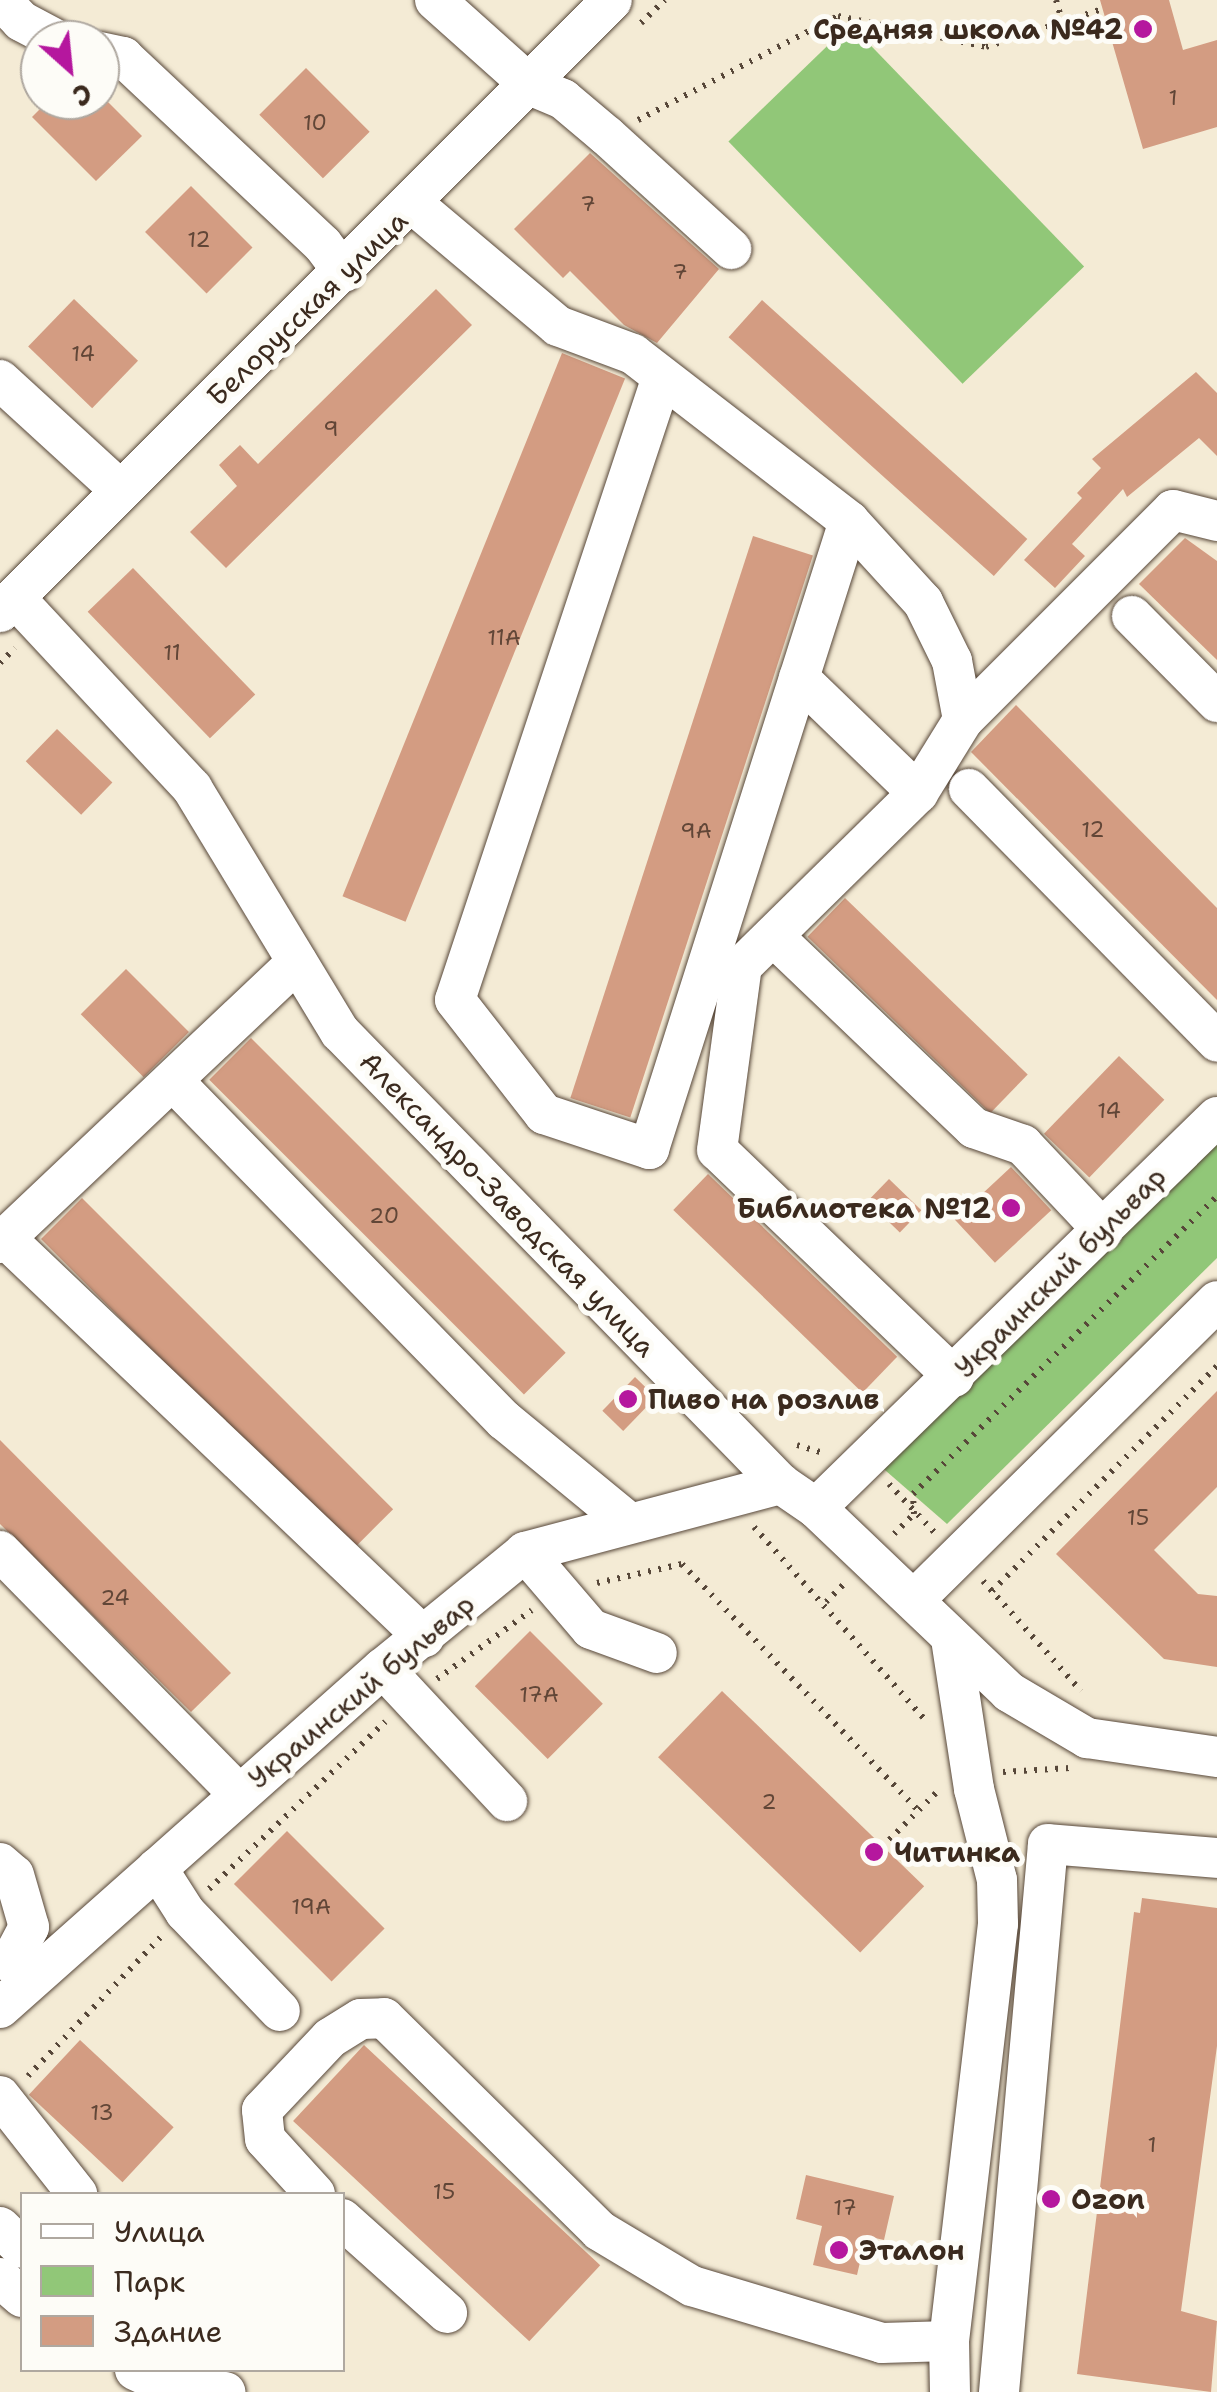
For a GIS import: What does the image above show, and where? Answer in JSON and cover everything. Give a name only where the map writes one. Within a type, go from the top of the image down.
[{"type":"street","points":[[2,0],[20,20]]},
{"type":"street","points":[[435,0],[530,85],[563,99],[607,136],[731,250]]},
{"type":"street","name":"Белорусская улица","points":[[5,604],[413,204],[612,0]]},
{"type":"street","points":[[120,56],[323,245],[342,272]]},
{"type":"street","points":[[413,204],[558,326],[633,354],[660,380],[849,521],[923,602],[952,660],[963,720]]},
{"type":"street","points":[[0,380],[121,490]]},
{"type":"street","points":[[660,380],[455,1000],[544,1114],[649,1149],[849,521]]},
{"type":"street","points":[[954,1377],[717,1150],[742,966],[918,793],[963,720],[1174,510],[1217,521]]},
{"type":"street","name":"Александро-Заводская улица","points":[[5,604],[192,788],[340,1032],[781,1484],[816,1508],[1010,1692],[1087,1738],[1217,1757]]},
{"type":"street","points":[[1132,616],[1217,702]]},
{"type":"street","points":[[799,678],[918,793]]},
{"type":"street","points":[[969,788],[1217,1041]]},
{"type":"street","points":[[772,936],[974,1128],[1024,1145],[1103,1230]]},
{"type":"street","points":[[297,962],[3,1240],[424,1637]]},
{"type":"street","points":[[173,1081],[504,1420],[628,1522]]},
{"type":"street","name":"Украинский бульвар","points":[[816,1508],[1217,1117]]},
{"type":"street","points":[[915,1598],[1217,1301]]},
{"type":"street","name":"Украинский бульвар","points":[[0,2008],[13,1968],[156,1868],[383,1668],[525,1552],[781,1484]]},
{"type":"street","points":[[0,1551],[238,1794]]},
{"type":"street","points":[[525,1552],[591,1629],[657,1653]]},
{"type":"street","points":[[950,2392],[949,2341],[998,1924],[998,1880],[974,1789],[951,1638]]},
{"type":"street","points":[[383,1668],[507,1801]]},
{"type":"street","points":[[1000,2392],[1048,1844],[1217,1858]]},
{"type":"street","points":[[0,1863],[14,1875],[29,1927],[13,1968]]},
{"type":"street","points":[[156,1868],[185,1912],[280,2012]]},
{"type":"street","points":[[312,2192],[265,2138],[262,2110],[330,2038],[362,2019],[384,2018],[600,2231],[692,2286],[882,2343],[949,2341]]},
{"type":"street","points":[[0,2096],[75,2192]]},
{"type":"street","points":[[345,2223],[448,2313]]},
{"type":"street","points":[[0,2227],[20,2246]]},
{"type":"street","points":[[0,2278],[20,2295]]},
{"type":"street","points":[[140,2372],[164,2384],[225,2392]]},
{"type":"path","points":[[1056,0],[1061,18]]},
{"type":"path","points":[[607,136],[838,16],[986,47],[1061,18],[1102,9]]},
{"type":"path","points":[[826,1602],[914,1514],[913,1494],[1217,1196]]},
{"type":"path","points":[[992,1591],[1217,1366]]},
{"type":"path","points":[[787,1436],[801,1449],[868,1461],[914,1514],[960,1556],[1083,1694]]},
{"type":"path","points":[[882,1848],[914,1816]]},
{"type":"green space","points":[[850,24],[1084,266],[963,384],[728,141]]},
{"type":"green space","points":[[1217,1130],[1217,1258],[947,1524],[878,1464]]},
{"type":"building","points":[[1100,0],[1169,0],[1183,50],[1217,40],[1217,127],[1143,149]]},
{"type":"building","points":[[306,68],[370,132],[323,178],[259,115]]},
{"type":"building","points":[[120,114],[142,136],[96,181],[35,120],[120,120]]},
{"type":"building","points":[[590,153],[719,269],[657,343],[624,325],[570,271],[563,278],[514,229]]},
{"type":"building","points":[[191,186],[253,248],[207,293],[145,232]]},
{"type":"building","points":[[436,289],[472,325],[226,568],[190,532],[237,486],[219,465],[240,445],[258,464]]},
{"type":"building","points":[[74,299],[138,361],[92,408],[28,346]]},
{"type":"building","points":[[762,300],[1027,539],[994,576],[729,337]]},
{"type":"building","points":[[562,353],[625,378],[406,922],[342,896]]},
{"type":"building","points":[[1196,372],[1217,393],[1217,456],[1199,438],[1127,497],[1123,489],[1072,544],[1085,556],[1055,588],[1024,560],[1082,498],[1077,493],[1101,468],[1092,459]]},
{"type":"building","points":[[753,536],[813,555],[630,1118],[570,1098]]},
{"type":"building","points":[[1185,538],[1217,561],[1217,660],[1139,584]]},
{"type":"building","points":[[133,568],[255,695],[210,738],[88,612]]},
{"type":"building","points":[[1016,705],[1217,908],[1217,1000],[971,752]]},
{"type":"building","points":[[57,729],[112,782],[81,815],[26,761]]},
{"type":"building","points":[[845,898],[1028,1074],[990,1113],[807,937]]},
{"type":"building","points":[[126,969],[189,1032],[144,1077],[81,1014]]},
{"type":"building","points":[[251,1038],[566,1353],[524,1394],[209,1080]]},
{"type":"building","points":[[1119,1056],[1164,1100],[1089,1177],[1044,1134]]},
{"type":"building","name":"Библиотека №12","points":[[1011,1167],[1051,1210],[995,1263],[955,1220]]},
{"type":"building","points":[[708,1174],[897,1357],[862,1393],[673,1210]]},
{"type":"building","points":[[889,1179],[921,1210],[900,1233],[867,1201]]},
{"type":"building","points":[[82,1198],[393,1509],[352,1550],[41,1239]]},
{"type":"building","points":[[635,1377],[656,1397],[623,1431],[602,1411]]},
{"type":"building","points":[[1217,1391],[1217,1487],[1154,1550],[1198,1594],[1217,1596],[1217,1667],[1164,1659],[1056,1554]]},
{"type":"building","points":[[0,1440],[231,1673],[191,1712],[0,1524]]},
{"type":"building","points":[[530,1631],[603,1704],[548,1759],[475,1686]]},
{"type":"building","points":[[722,1691],[924,1886],[860,1952],[658,1757]]},
{"type":"building","points":[[287,1831],[385,1929],[332,1982],[234,1884]]},
{"type":"building","points":[[1142,1898],[1217,1908],[1217,2046],[1181,2311],[1217,2321],[1211,2392],[1077,2374],[1134,1912],[1140,1913]]},
{"type":"building","points":[[80,2040],[174,2127],[122,2182],[29,2095]]},
{"type":"building","points":[[364,2045],[600,2265],[529,2341],[293,2121]]},
{"type":"building","points":[[806,2175],[894,2196],[884,2240],[866,2236],[857,2275],[813,2265],[822,2226],[796,2219]]},
{"type":"place","name":"Средняя школа №42","points":[[1143,29]]},
{"type":"place","name":"Библиотека №12","points":[[1011,1208]]},
{"type":"place","name":"Пиво на розлив","points":[[628,1399]]},
{"type":"place","name":"Читинка","points":[[874,1852]]},
{"type":"place","name":"Ozon","points":[[1051,2199]]},
{"type":"place","name":"Эталон","points":[[839,2250]]}]
